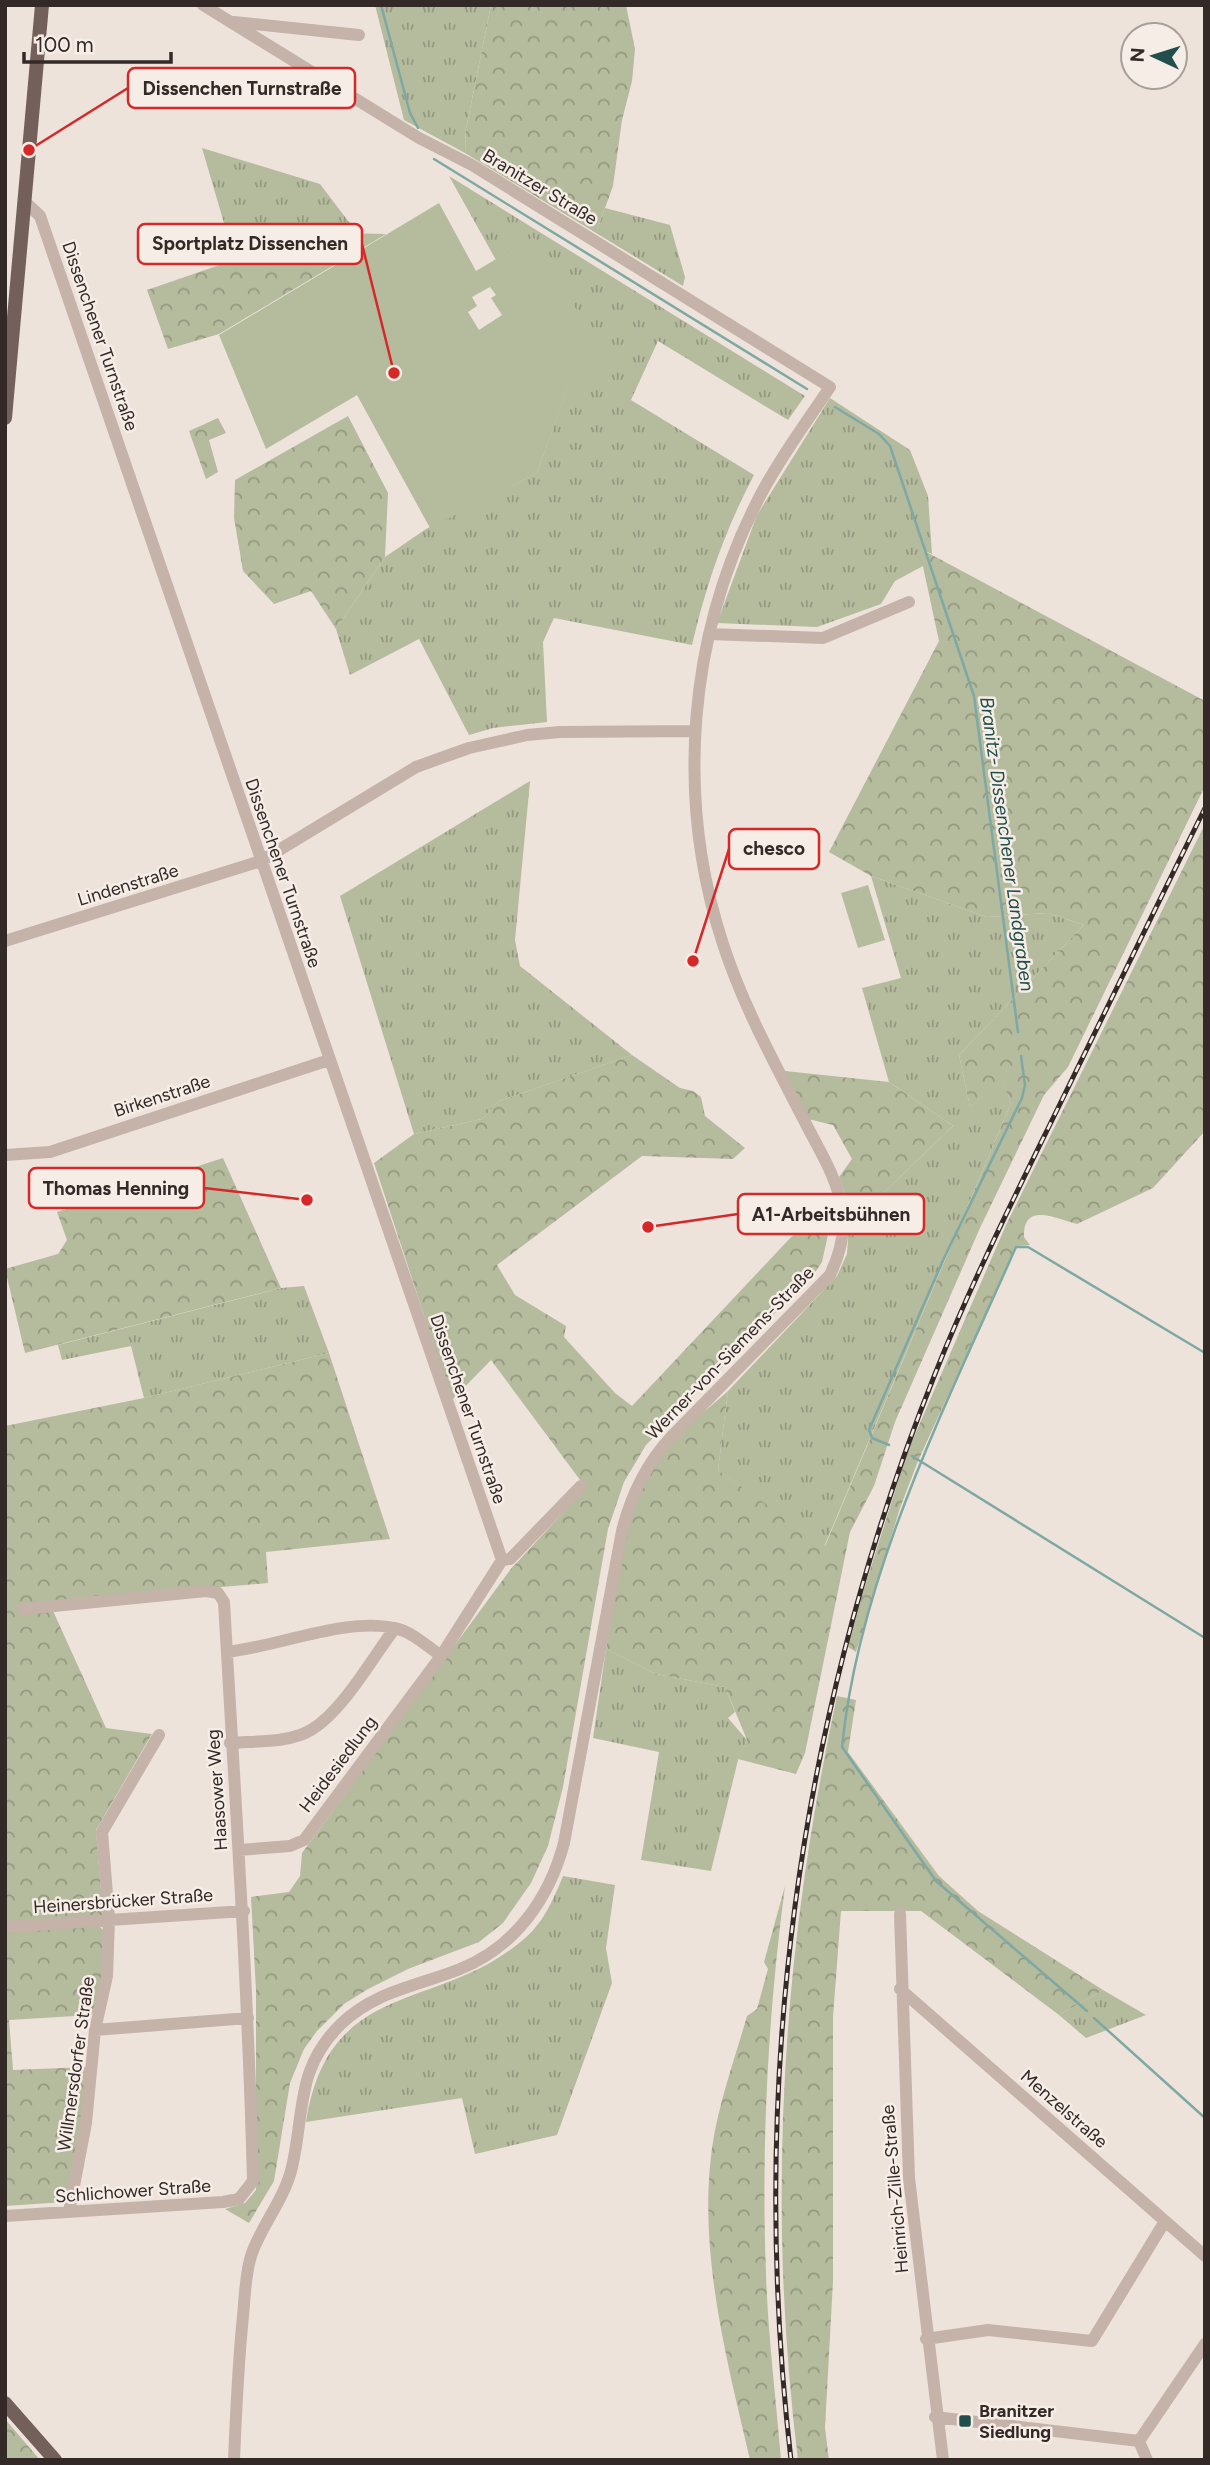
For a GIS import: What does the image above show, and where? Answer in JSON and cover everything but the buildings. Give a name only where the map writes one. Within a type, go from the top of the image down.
[{"type":"main road","points":[[5,418],[42,5]]},
{"type":"main road","points":[[5,2403],[55,2460]]},
{"type":"street","name":"Branitzer Straße","points":[[203,5],[419,138],[472,165],[830,387]]},
{"type":"street","name":"Branitzer Straße","points":[[229,21],[359,35]]},
{"type":"street","name":"Dissenchener Turnstraße","points":[[25,202],[40,216],[502,1560]]},
{"type":"street","name":"Werner-von-Siemens-Straße","points":[[234,2460],[237,2385],[251,2254],[286,2189],[307,2075],[320,2051],[340,2025],[362,2007],[406,1985],[459,1969],[489,1955],[520,1928],[542,1900],[558,1866],[564,1843],[622,1531],[637,1486],[657,1453],[671,1437],[830,1275],[840,1248],[843,1218],[838,1191],[741,993],[715,919],[697,818],[695,731],[709,634],[730,564],[768,481],[830,387]]},
{"type":"street","points":[[709,634],[823,638],[909,602]]},
{"type":"street","name":"Lindenstraße","points":[[5,941],[261,861],[416,767],[469,748],[527,735],[560,732],[695,731]]},
{"type":"street","name":"Birkenstraße","points":[[5,1156],[50,1152],[329,1060]]},
{"type":"street","name":"Heidesiedlung","points":[[239,1850],[290,1846],[304,1840],[441,1656],[502,1560],[510,1559],[581,1486]]},
{"type":"street","name":"Haasower Weg","points":[[24,1609],[212,1591],[224,1602],[230,1742],[244,1911],[253,2181]]},
{"type":"street","points":[[227,1652],[262,1648],[331,1630],[396,1628],[441,1656]]},
{"type":"street","name":"Heidesiedlung","points":[[230,1742],[285,1738],[312,1730],[335,1708],[396,1628]]},
{"type":"street","name":"Willmersdorfer Straße","points":[[69,2212],[86,2123],[95,2030],[107,1976],[109,1919],[102,1832],[159,1735]]},
{"type":"street","name":"Heinersbrücker Straße","points":[[5,1927],[244,1911]]},
{"type":"street","name":"Heinrich-Zille-Straße","points":[[900,1914],[900,1989],[909,2178],[935,2417],[943,2460]]},
{"type":"street","name":"Menzelstraße","points":[[900,1989],[1205,2256]]},
{"type":"street","points":[[95,2030],[248,2018]]},
{"type":"street","name":"Schlichower Straße","points":[[5,2216],[231,2201],[239,2199],[253,2181]]},
{"type":"street","points":[[926,2339],[988,2330],[1092,2341],[1165,2221]]},
{"type":"street","points":[[1139,2441],[1205,2344]]},
{"type":"street","points":[[935,2417],[1139,2441]]},
{"type":"street","points":[[1139,2441],[1147,2460]]},
{"type":"green space","points":[[375,5],[491,5],[466,129],[465,153],[404,120]]},
{"type":"green space","points":[[491,5],[626,5],[635,49],[632,81],[622,120],[613,186],[596,233],[465,153],[466,129]]},
{"type":"green space","points":[[202,148],[320,184],[358,234],[226,230]]},
{"type":"green space","points":[[449,176],[805,396],[788,420],[658,341],[631,400],[754,475],[717,558],[692,645],[554,618],[543,642],[547,722],[493,728],[469,735],[419,639],[350,675],[336,629],[385,557],[426,529],[537,473],[568,387],[533,238],[496,260]]},
{"type":"green space","points":[[439,203],[476,271],[533,237],[608,362],[568,388],[537,473],[430,528],[357,395],[266,449],[219,335]],"holes":[[[490,287],[496,295],[491,298],[502,315],[479,330],[468,312],[477,306],[472,297]]]},
{"type":"green space","points":[[605,208],[670,225],[685,277],[683,286],[596,233]]},
{"type":"green space","points":[[226,230],[386,234],[219,334],[168,349],[147,290],[234,260]]},
{"type":"green space","points":[[830,398],[910,450],[928,496],[932,554],[920,549],[925,565],[895,581],[881,604],[817,627],[717,623],[757,515]]},
{"type":"green space","points":[[348,416],[388,493],[385,557],[336,629],[311,591],[274,604],[243,571],[234,518],[235,480]]},
{"type":"green space","points":[[218,418],[226,433],[209,440],[218,472],[206,479],[189,431]]},
{"type":"green space","points":[[919,548],[1205,701],[1205,786],[1068,1067],[1044,1095],[980,1228],[895,1422],[874,1486],[850,1532],[805,1753],[796,1774],[738,1759],[747,1740],[725,1687],[656,1674],[606,1649],[623,1547],[638,1494],[660,1453],[728,1391],[718,1470],[825,1546],[1011,1103],[1002,1081],[970,1107],[959,1055],[1084,925],[1048,913],[987,917],[871,876],[829,852],[939,641]]},
{"type":"green space","points":[[530,781],[515,940],[520,966],[632,1055],[499,1101],[482,1119],[414,1134],[340,896]]},
{"type":"green space","points":[[1205,824],[1205,1131],[1153,1188],[1077,1224],[1043,1215],[1029,1219],[1024,1237],[1030,1245],[1016,1246],[918,1461],[900,1508],[856,1652],[848,1647],[854,1621],[907,1453],[1006,1225]]},
{"type":"green space","points":[[871,876],[987,917],[1048,913],[1084,925],[959,1055],[970,1107],[1002,1080],[1011,1103],[824,1547],[718,1470],[728,1391],[837,1276],[847,1254],[849,1226],[953,1126],[889,1082],[862,988],[901,978]]},
{"type":"green space","points":[[868,885],[885,940],[858,948],[841,893]]},
{"type":"green space","points":[[632,1055],[680,1088],[693,1091],[701,1097],[705,1116],[745,1148],[733,1159],[642,1156],[497,1265],[515,1295],[566,1326],[564,1337],[615,1393],[632,1406],[826,1200],[829,1230],[822,1262],[646,1445],[624,1482],[608,1529],[563,1787],[548,1846],[531,1883],[503,1923],[479,1942],[408,1969],[368,1989],[344,2004],[317,2031],[304,2049],[290,2083],[274,2181],[249,2223],[225,2209],[245,2203],[256,2190],[256,1991],[251,1897],[289,1892],[300,1876],[302,1853],[510,1570],[586,1488],[491,1360],[452,1400],[374,1163],[414,1134],[482,1119],[499,1101]]},
{"type":"green space","points":[[785,1071],[889,1082],[953,1126],[849,1226],[849,1205],[839,1177],[852,1159],[833,1125],[808,1119]]},
{"type":"green space","points":[[223,1158],[281,1288],[25,1353],[5,1269],[58,1254],[67,1240],[57,1212]]},
{"type":"green space","points":[[304,1286],[329,1353],[144,1398],[131,1346],[62,1360],[58,1345],[281,1288]]},
{"type":"green space","points":[[329,1353],[390,1539],[266,1552],[268,1583],[49,1602],[106,1728],[152,1734],[96,1830],[103,1916],[5,1922],[5,1426],[144,1398]]},
{"type":"green space","points":[[606,1649],[656,1674],[725,1687],[735,1712],[728,1718],[747,1740],[738,1760],[711,1871],[641,1860],[659,1752],[593,1738]]},
{"type":"green space","points":[[837,1696],[856,1700],[848,1752],[939,1876],[978,1911],[1103,1990],[1059,2015],[921,1911],[841,1911],[833,2017],[833,2281],[825,2428],[829,2460],[798,2460],[788,2364],[783,2267],[785,2076],[803,1886]]},
{"type":"green space","points":[[563,1876],[615,1885],[606,1948],[612,1983],[557,2135],[475,2154],[462,2098],[306,2122],[318,2075],[338,2042],[362,2020],[391,2004],[457,1979],[491,1962],[524,1939],[552,1902]]},
{"type":"green space","points":[[785,1886],[770,2031],[764,2177],[767,2297],[781,2460],[750,2460],[718,2314],[709,2240],[710,2166],[725,2090],[747,2016],[757,2009],[768,1969],[764,1962]]},
{"type":"green space","points":[[98,1925],[104,1931],[103,1976],[92,2015],[9,2020],[13,2070],[87,2067],[82,2121],[65,2202],[5,2206],[5,1931]]},
{"type":"green space","points":[[1103,1990],[1146,2015],[1086,2038],[1059,2015]]},
{"type":"green space","points":[[5,2419],[40,2460],[5,2460]]},
{"type":"waterway","name":"Branitz- Dissenchener Landgraben","points":[[381,5],[410,113],[418,128]]},
{"type":"waterway","points":[[434,159],[807,389]]},
{"type":"waterway","name":"Branitz- Dissenchener Landgraben","points":[[835,407],[879,434],[890,446],[974,696],[1018,1032]]},
{"type":"waterway","name":"Branitz- Dissenchener Landgraben","points":[[889,1445],[872,1438],[869,1430],[944,1258],[1022,1098],[1025,1085],[1021,1056]]},
{"type":"waterway","points":[[1087,2011],[936,1881],[842,1747],[852,1683],[867,1618],[909,1491],[1016,1247],[1028,1247],[1205,1353]]},
{"type":"waterway","name":"Branitz- Dissenchener Landgraben","points":[[912,1456],[1205,1638]]},
{"type":"waterway","points":[[1094,2018],[1205,2118]]},
{"type":"railway","points":[[791,2460],[779,2321],[776,2183],[781,2045],[795,1908],[817,1772],[848,1638],[887,1505],[949,1340],[1010,1205],[1205,808]]},
{"type":"place","name":"Dissenchen Turnstraße","points":[[29,150]]},
{"type":"place","name":"Sportplatz Dissenchen","points":[[394,373]]},
{"type":"place","name":"chesco","points":[[693,961]]},
{"type":"place","name":"Thomas Henning","points":[[307,1200]]},
{"type":"place","name":"A1-Arbeitsbühnen","points":[[648,1227]]},
{"type":"place","name":"Branitzer Siedlung","points":[[965,2421]]}]
